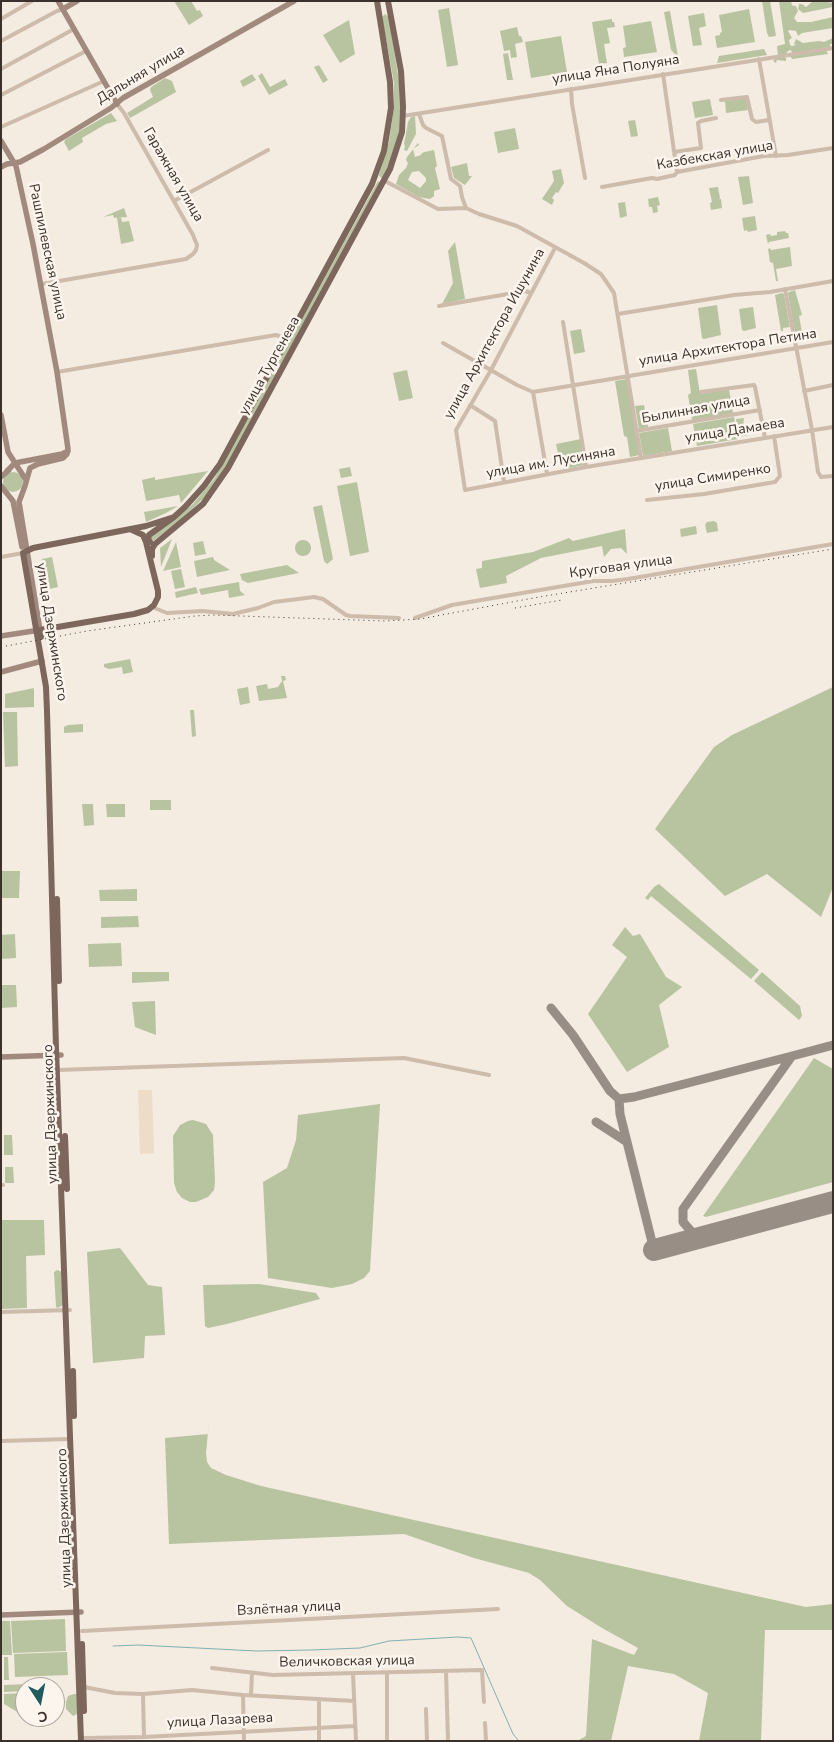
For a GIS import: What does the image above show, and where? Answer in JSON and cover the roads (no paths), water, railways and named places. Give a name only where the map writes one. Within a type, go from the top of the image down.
[{"type":"main road","points":[[377,2],[383,7],[387,5],[388,1]]},
{"type":"main road","name":"улица Тургенева","points":[[377,2],[390,82],[391,108],[387,141],[378,171],[220,464],[199,493],[174,517],[148,537],[150,542],[159,540],[189,517],[209,496],[232,463],[389,172],[399,143],[403,116],[401,71],[388,1]]},
{"type":"main road","points":[[380,22],[382,15],[385,13],[392,19]]},
{"type":"main road","points":[[378,171],[378,178],[382,183]]},
{"type":"main road","points":[[372,184],[377,180],[380,180],[382,183]]},
{"type":"main road","points":[[276,361],[277,368],[279,370],[283,368]]},
{"type":"main road","points":[[268,375],[274,371],[278,377]]},
{"type":"main road","name":"улица Тургенева","points":[[24,551],[129,530],[159,523],[174,517]]},
{"type":"main road","points":[[38,630],[134,614],[152,607],[156,602],[158,594],[145,539],[141,534],[129,530]]},
{"type":"main road","points":[[152,565],[152,549],[159,540]]},
{"type":"main road","name":"улица Дзержинского","points":[[24,551],[49,686],[52,732],[59,1055]]},
{"type":"main road","name":"улица Дзержинского","points":[[38,630],[47,711],[59,1055],[66,1164],[70,1439],[79,1612],[82,1631],[84,1740]]},
{"type":"main road","name":"улица Дзержинского","points":[[68,1310],[84,1740]]},
{"type":"street","points":[[1,19],[32,1]]},
{"type":"street","name":"Гаражная улица","points":[[42,284],[190,257],[196,250],[196,240],[174,200],[58,1]]},
{"type":"street","points":[[1,41],[77,1]]},
{"type":"street","name":"Дальняя улица","points":[[1,167],[20,162],[52,144],[111,108],[125,97],[294,1]]},
{"type":"street","points":[[1,69],[74,29]]},
{"type":"street","name":"улица Яна Полуяна","points":[[403,116],[833,48]]},
{"type":"street","points":[[1,95],[86,51]]},
{"type":"street","points":[[759,59],[776,156]]},
{"type":"street","points":[[663,74],[677,172]]},
{"type":"street","points":[[1,127],[104,81]]},
{"type":"street","points":[[571,89],[585,178]]},
{"type":"street","points":[[572,96],[578,94]]},
{"type":"street","points":[[721,100],[747,97],[752,120],[756,122],[769,120]]},
{"type":"street","points":[[419,114],[426,128],[442,136],[451,179],[460,186],[466,208]]},
{"type":"street","points":[[674,152],[701,148],[698,123],[700,120],[716,118]]},
{"type":"street","name":"Рашпилевская улица","points":[[1,142],[15,163],[42,284],[68,451]]},
{"type":"street","name":"Казбекская улица","points":[[602,187],[652,178],[657,179],[675,175],[677,172],[764,156],[833,148]]},
{"type":"street","points":[[174,200],[268,150]]},
{"type":"street","points":[[382,183],[438,209],[466,208],[517,226],[597,272],[608,283],[614,293],[618,314],[641,458]]},
{"type":"street","name":"улица Архитектора Ишунина","points":[[465,490],[456,430],[491,370],[555,248]]},
{"type":"street","points":[[618,314],[833,281]]},
{"type":"street","points":[[785,289],[812,430],[818,472],[820,477],[833,476]]},
{"type":"street","points":[[439,306],[525,291],[531,293]]},
{"type":"street","points":[[563,322],[586,467]]},
{"type":"street","points":[[57,372],[276,335],[288,339]]},
{"type":"street","name":"улица Архитектора Петина","points":[[533,392],[833,342]]},
{"type":"street","points":[[443,343],[533,392],[547,474]]},
{"type":"street","points":[[701,392],[754,385],[765,438]]},
{"type":"street","points":[[804,391],[833,385]]},
{"type":"street","points":[[470,405],[495,421],[504,482]]},
{"type":"street","name":"Былинная улица","points":[[636,431],[760,410]]},
{"type":"street","points":[[1,415],[10,456],[25,477],[26,482]]},
{"type":"street","name":"улица Дамаева","points":[[641,458],[833,427]]},
{"type":"street","name":"улица Симиренко","points":[[648,500],[704,494],[775,482],[780,476],[774,436]]},
{"type":"street","points":[[1,477],[15,463],[62,454],[68,451]]},
{"type":"street","points":[[26,482],[28,471],[32,466],[63,458],[68,451]]},
{"type":"street","points":[[10,456],[31,460]]},
{"type":"street","name":"улица им. Лусиняна","points":[[465,490],[641,458]]},
{"type":"street","points":[[7,471],[13,469],[20,471]]},
{"type":"street","name":"улица Дзержинского","points":[[24,551],[19,500],[26,482]]},
{"type":"street","name":"улица Дзержинского","points":[[3,490],[16,494],[24,489]]},
{"type":"street","name":"улица Дзержинского","points":[[3,490],[13,501],[24,551]]},
{"type":"street","name":"Круговая улица","points":[[415,618],[452,605],[593,581],[628,579],[833,544]]},
{"type":"street","points":[[1,557],[24,551]]},
{"type":"street","points":[[152,607],[167,613],[203,611],[233,614],[274,602],[314,597],[323,599],[350,616],[399,618]]},
{"type":"street","points":[[1,636],[38,630]]},
{"type":"street","points":[[1,672],[42,662]]},
{"type":"street","points":[[1,1057],[59,1055]]},
{"type":"street","points":[[60,1070],[396,1058],[417,1060],[488,1075]]},
{"type":"street","points":[[1,1312],[68,1310]]},
{"type":"street","points":[[1,1441],[70,1439]]},
{"type":"street","name":"Взлётная улица","points":[[82,1631],[498,1609]]},
{"type":"street","points":[[1,1615],[79,1612]]},
{"type":"street","name":"Величковская улица","points":[[212,1668],[273,1675],[482,1670],[484,1702]]},
{"type":"street","points":[[446,1671],[448,1741]]},
{"type":"street","points":[[251,1696],[252,1673]]},
{"type":"street","points":[[387,1673],[387,1741]]},
{"type":"street","points":[[353,1674],[356,1741]]},
{"type":"street","points":[[84,1687],[115,1693],[143,1694],[192,1690],[251,1696],[354,1701]]},
{"type":"street","points":[[143,1694],[144,1737]]},
{"type":"street","points":[[243,1695],[244,1741]]},
{"type":"street","points":[[319,1699],[319,1741]]},
{"type":"street","points":[[426,1710],[427,1741]]},
{"type":"street","points":[[485,1723],[486,1741]]},
{"type":"street","name":"улица Лазарева","points":[[84,1740],[244,1730],[355,1726]]},
{"type":"waterway","points":[[113,1646],[138,1645],[257,1651],[311,1650],[360,1648],[389,1641],[471,1638],[513,1734],[519,1741]]},
{"type":"railway","points":[[1,647],[87,631],[195,616],[385,621],[420,619],[539,597],[833,549]]},
{"type":"railway","points":[[515,608],[562,600]]}]
